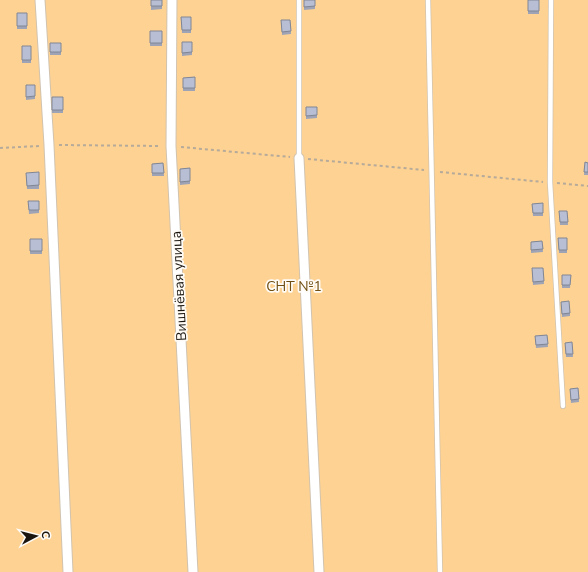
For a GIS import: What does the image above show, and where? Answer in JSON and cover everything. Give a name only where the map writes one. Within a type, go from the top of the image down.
[{"type":"street","points":[[40,0],[49,145],[68,572]]},
{"type":"street","name":"Вишнёвая улица","points":[[172,0],[171,146],[194,572]]},
{"type":"street","points":[[299,158],[319,572]]},
{"type":"lane","points":[[299,0],[299,158]]},
{"type":"lane","points":[[428,0],[440,572]]},
{"type":"lane","points":[[550,0],[550,182],[563,406]]},
{"type":"green space","name":"СНТ №1","points":[[0,0],[588,0],[588,572],[0,572]]},
{"type":"building","points":[[151,0],[162,0],[162,6],[151,6]]},
{"type":"building","points":[[304,0],[315,0],[315,6],[304,7]]},
{"type":"building","points":[[528,0],[539,0],[539,11],[528,11]]},
{"type":"building","points":[[17,13],[27,13],[27,26],[17,26]]},
{"type":"building","points":[[181,17],[191,17],[191,30],[182,30]]},
{"type":"building","points":[[281,20],[290,20],[291,31],[282,32]]},
{"type":"building","points":[[150,31],[162,31],[162,43],[150,43]]},
{"type":"building","points":[[182,42],[192,42],[192,52],[182,53]]},
{"type":"building","points":[[50,43],[61,43],[61,52],[50,52]]},
{"type":"building","points":[[22,46],[31,46],[31,60],[22,60]]},
{"type":"building","points":[[195,77],[195,88],[183,88],[183,78]]},
{"type":"building","points":[[26,85],[35,85],[35,96],[26,97]]},
{"type":"building","points":[[52,97],[63,97],[63,110],[52,110]]},
{"type":"building","points":[[306,107],[317,107],[317,115],[306,116]]},
{"type":"building","points":[[585,162],[588,163],[588,172],[584,172]]},
{"type":"building","points":[[163,163],[164,173],[152,173],[152,164]]},
{"type":"building","points":[[190,168],[190,181],[180,182],[180,169]]},
{"type":"building","points":[[39,172],[39,185],[27,186],[26,173]]},
{"type":"building","points":[[28,201],[39,201],[39,210],[29,210]]},
{"type":"building","points":[[543,203],[543,213],[533,213],[532,204]]},
{"type":"building","points":[[559,211],[567,211],[568,222],[560,222]]},
{"type":"building","points":[[558,238],[567,238],[567,250],[559,250]]},
{"type":"building","points":[[30,239],[42,239],[42,251],[30,251]]},
{"type":"building","points":[[542,241],[543,249],[531,250],[531,242]]},
{"type":"building","points":[[532,268],[543,268],[544,281],[533,282]]},
{"type":"building","points":[[562,275],[571,275],[570,285],[562,285]]},
{"type":"building","points":[[569,301],[570,313],[562,314],[561,302]]},
{"type":"building","points":[[547,335],[548,344],[536,345],[535,336]]},
{"type":"building","points":[[572,342],[573,354],[566,354],[565,343]]},
{"type":"building","points":[[578,388],[579,399],[571,400],[570,389]]}]
